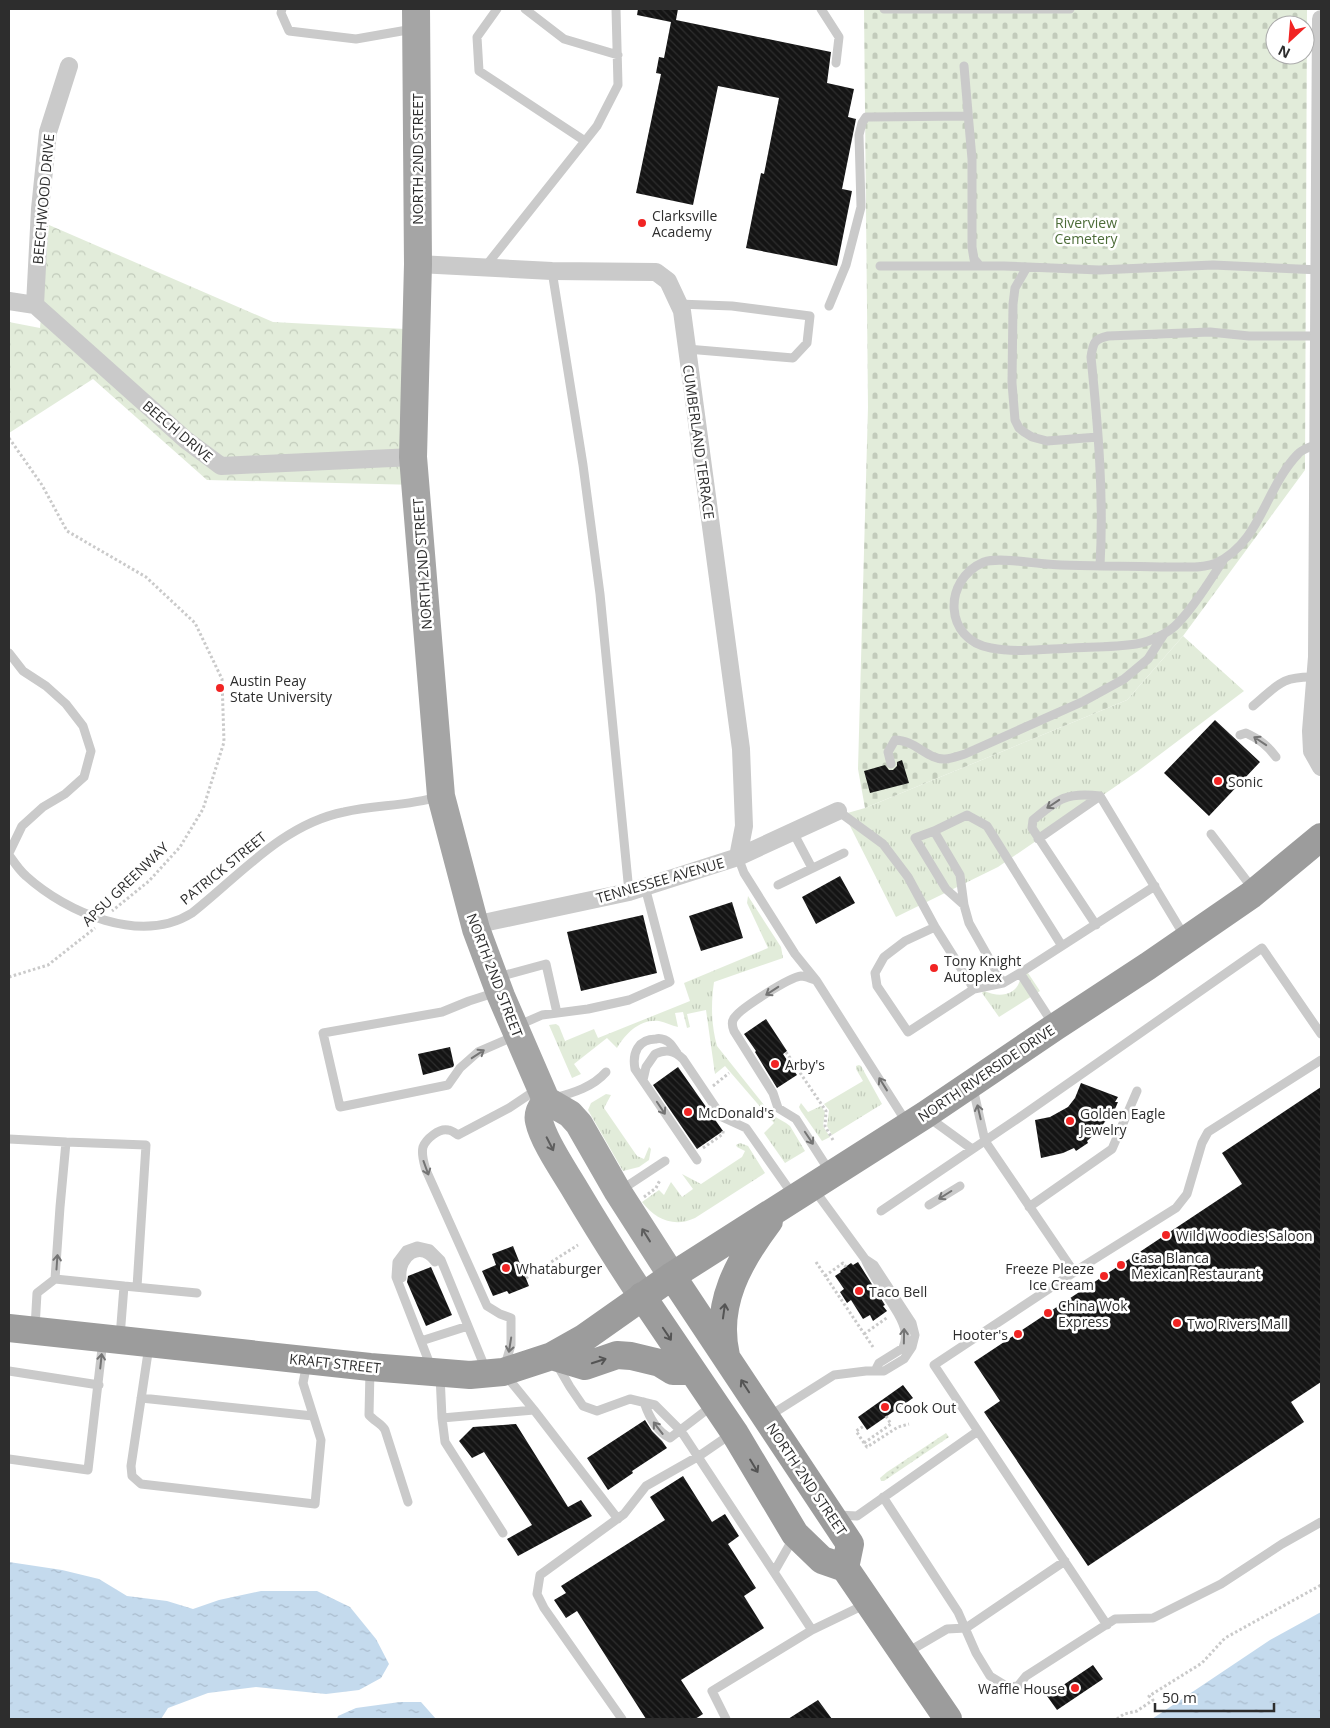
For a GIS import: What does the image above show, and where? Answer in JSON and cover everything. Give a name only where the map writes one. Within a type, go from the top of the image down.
[{"type":"highway","name":"NORTH RIVERSIDE DRIVE","points":[[642,1296],[917,1120],[1186,940],[1255,891],[1321,837]]},
{"type":"highway","points":[[727,1359],[723,1341],[723,1322],[725,1301],[730,1287],[751,1245],[804,1192]]},
{"type":"highway","name":"NORTH 2ND STREET","points":[[672,1276],[850,1544],[845,1568]]},
{"type":"highway","points":[[642,1296],[734,1432],[795,1534],[822,1560],[845,1568],[948,1719]]},
{"type":"highway","name":"KRAFT STREET","points":[[22,1329],[370,1367],[470,1374],[495,1372],[552,1356],[584,1338],[642,1296]]},
{"type":"highway","points":[[552,1356],[585,1366],[617,1355],[630,1356],[660,1363],[674,1370],[692,1371]]},
{"type":"main road","name":"NORTH 2ND STREET","points":[[416,19],[418,264],[414,457],[441,796],[476,929],[543,1094],[570,1114],[579,1124],[618,1192],[672,1276]]},
{"type":"main road","points":[[543,1094],[538,1115],[548,1143],[642,1296]]},
{"type":"street","points":[[1321,19],[1317,657],[1311,731],[1312,751],[1321,767]]},
{"type":"street","name":"BEECHWOOD DRIVE","points":[[35,305],[40,209],[48,132],[69,66]]},
{"type":"street","name":"CUMBERLAND TERRACE","points":[[418,264],[552,271],[656,272],[668,281],[682,311],[741,749],[744,826],[738,857]]},
{"type":"street","points":[[9,301],[35,305]]},
{"type":"street","name":"BEECH DRIVE","points":[[35,305],[186,440],[221,466],[414,457]]},
{"type":"street","name":"TENNESSEE AVENUE","points":[[476,929],[488,922],[637,890],[738,857],[838,811]]},
{"type":"lane","points":[[282,9],[281,13],[289,31],[356,39],[416,19]]},
{"type":"lane","points":[[497,9],[477,38],[479,71],[585,141]]},
{"type":"lane","points":[[526,9],[564,39],[618,55]]},
{"type":"lane","points":[[484,268],[597,126],[618,85],[616,9]]},
{"type":"lane","points":[[821,9],[839,37],[836,63]]},
{"type":"lane","points":[[884,9],[1070,9]]},
{"type":"lane","points":[[964,66],[972,159],[972,247],[974,259],[980,266]]},
{"type":"lane","points":[[829,306],[846,265],[862,206],[859,135],[862,123],[866,117],[968,116]]},
{"type":"lane","points":[[880,266],[980,266],[1099,270],[1213,265],[1320,270]]},
{"type":"lane","points":[[1026,267],[1015,288],[1012,384],[1015,420],[1019,428],[1024,432],[1032,437],[1047,441],[1098,437]]},
{"type":"lane","points":[[552,271],[583,465],[637,890],[670,982],[629,1000],[588,1009],[542,1015],[478,1052],[460,1068],[448,1085],[340,1107],[323,1033],[442,1012],[469,1001],[497,984],[546,964],[557,1013]]},
{"type":"lane","points":[[678,304],[732,306],[810,316],[807,343],[792,358],[687,349]]},
{"type":"lane","points":[[1100,566],[1102,531],[1092,357],[1093,344],[1099,338],[1108,336],[1210,332],[1249,336],[1319,336]]},
{"type":"lane","points":[[1224,559],[1178,623],[1164,634],[1138,644],[1023,651],[1002,650],[985,647],[970,640],[960,630],[955,619],[954,597],[957,586],[970,571],[987,561],[1010,560],[1050,564],[1155,567],[1213,565],[1224,559],[1245,542],[1280,479],[1299,453],[1318,444]]},
{"type":"lane","points":[[891,764],[888,752],[895,740],[904,740],[939,758],[945,759],[965,754],[1084,700],[1124,679],[1148,659],[1164,634]]},
{"type":"lane","name":"PATRICK STREET","points":[[9,653],[23,671],[46,686],[66,704],[83,726],[91,751],[84,777],[66,794],[43,807],[22,826],[9,854],[25,875],[43,890],[78,910],[126,925],[146,926],[180,920],[208,900],[287,834],[315,821],[343,812],[419,802],[441,796]]},
{"type":"lane","points":[[1253,706],[1284,680],[1297,677],[1315,677]]},
{"type":"lane","points":[[1240,735],[1246,733],[1259,738],[1276,757]]},
{"type":"lane","points":[[1096,925],[1032,828],[1033,820],[1054,803],[1065,797],[1081,794],[1100,796]]},
{"type":"lane","points":[[1038,839],[1100,796]]},
{"type":"lane","points":[[1100,796],[1186,940]]},
{"type":"lane","points":[[838,811],[883,844],[908,877],[935,927],[974,989]]},
{"type":"lane","points":[[964,905],[946,889],[915,838],[968,815],[987,826],[1062,946]]},
{"type":"lane","points":[[934,831],[960,875],[964,905],[970,923],[1003,983]]},
{"type":"lane","points":[[793,832],[812,868]]},
{"type":"lane","points":[[1211,834],[1255,891]]},
{"type":"lane","points":[[778,885],[844,853]]},
{"type":"lane","points":[[738,857],[744,873],[795,954],[816,980],[917,1120],[972,1150]]},
{"type":"lane","points":[[935,927],[905,941],[884,958],[875,973],[876,986],[908,1032],[974,989],[1003,983],[1020,973],[1155,886]]},
{"type":"lane","points":[[881,1211],[1262,948],[1321,1034]]},
{"type":"lane","points":[[1020,973],[1055,1027]]},
{"type":"lane","points":[[804,1192],[796,1119],[778,1108],[773,1093],[734,1031],[732,1024],[733,1018],[740,1011],[783,983],[803,976],[816,980]]},
{"type":"lane","points":[[697,1160],[635,1069],[636,1049],[644,1040],[660,1038],[668,1041],[683,1059],[722,1117],[746,1128],[865,1259],[874,1265],[912,1323],[915,1335],[912,1347],[904,1359],[884,1371],[834,1375],[766,1418]]},
{"type":"lane","points":[[643,1080],[646,1067],[655,1054],[668,1050],[677,1053]]},
{"type":"lane","points":[[1107,1625],[934,1365],[1074,1272],[1176,1208],[1187,1194],[1202,1143],[1208,1132],[1321,1060]]},
{"type":"lane","points":[[495,1372],[511,1345],[511,1318],[487,1306],[426,1170],[422,1157],[423,1146],[428,1139],[442,1130],[449,1130],[458,1135],[509,1108],[543,1094],[577,1092],[600,1078],[606,1072]]},
{"type":"lane","points":[[972,1082],[985,1141],[1074,1272]]},
{"type":"lane","points":[[1029,1207],[1112,1149],[1137,1091]]},
{"type":"lane","points":[[9,1139],[146,1145],[137,1287]]},
{"type":"lane","points":[[55,1279],[66,1142]]},
{"type":"lane","points":[[618,1192],[665,1161]]},
{"type":"lane","points":[[929,1205],[960,1186]]},
{"type":"lane","points":[[503,1533],[445,1442],[436,1372],[420,1338],[396,1277],[397,1262],[406,1250],[417,1246],[430,1249],[442,1260],[468,1326],[495,1372],[534,1410],[618,1519]]},
{"type":"lane","points":[[865,1259],[869,1270],[906,1330],[903,1348],[880,1363],[875,1371]]},
{"type":"lane","points":[[22,1329],[37,1293],[55,1279],[197,1293]]},
{"type":"lane","points":[[9,1459],[88,1470],[99,1385],[124,1286]]},
{"type":"lane","points":[[420,1338],[468,1326]]},
{"type":"lane","points":[[149,1342],[131,1466],[132,1476],[141,1484],[315,1504],[321,1440],[304,1383],[307,1360]]},
{"type":"lane","points":[[552,1356],[570,1387],[584,1406],[597,1411],[630,1399],[644,1402],[655,1405],[681,1431],[812,1630]]},
{"type":"lane","points":[[370,1367],[370,1415],[376,1423],[384,1427],[408,1502]]},
{"type":"lane","points":[[9,1371],[99,1385]]},
{"type":"lane","points":[[141,1398],[313,1416]]},
{"type":"lane","points":[[644,1402],[648,1414],[661,1433],[670,1438],[714,1404]]},
{"type":"lane","points":[[442,1418],[534,1410]]},
{"type":"lane","points":[[831,1515],[857,1516],[978,1431]]},
{"type":"lane","points":[[622,1719],[544,1608],[538,1594],[540,1575],[624,1514],[646,1486],[699,1456],[734,1432]]},
{"type":"lane","points":[[883,1497],[958,1612],[976,1653],[990,1676],[1008,1687],[1018,1686],[1026,1676],[1116,1619],[1153,1618],[1221,1584],[1282,1544],[1321,1522]]},
{"type":"lane","points":[[774,1572],[795,1534]]},
{"type":"lane","points":[[904,1655],[946,1629],[966,1628],[1065,1561]]},
{"type":"lane","points":[[726,1719],[712,1692],[812,1630],[868,1602]]},
{"type":"path","name":"APSU GREENWAY","points":[[9,438],[42,485],[67,531],[146,577],[195,623],[222,679],[224,742],[203,809],[180,847],[148,881],[103,918],[91,932],[48,965],[9,977]]},
{"type":"path","points":[[786,1052],[826,1111],[826,1126],[833,1140]]},
{"type":"path","points":[[526,1278],[578,1245]]},
{"type":"path","points":[[816,1262],[873,1347]]},
{"type":"path","points":[[825,1276],[844,1263],[846,1267]]},
{"type":"path","points":[[864,1334],[896,1312]]},
{"type":"path","points":[[864,1443],[891,1424],[886,1416]]},
{"type":"path","points":[[864,1426],[856,1431],[867,1447],[898,1427],[909,1424]]},
{"type":"path","points":[[1117,1719],[1124,1714],[1137,1710],[1152,1700],[1150,1696],[1202,1663],[1225,1638],[1321,1585]]},
{"type":"green space","name":"Riverview Cemetery","points":[[864,9],[1307,9],[1307,15],[1265,15],[1265,65],[1307,65],[1305,470],[1183,636],[1127,700],[865,808],[858,769],[868,407]]},
{"type":"green space","points":[[49,225],[273,322],[424,330],[419,485],[207,480],[93,379],[9,433],[9,322],[40,328]]},
{"type":"green space","points":[[1183,636],[1244,691],[1138,771],[998,867],[896,917],[844,814],[865,808],[1127,700]]},
{"type":"green space","points":[[748,896],[781,947],[783,958],[714,982],[712,1006],[714,1030],[717,1046],[772,1115],[790,1126],[805,1151],[785,1163],[764,1133],[774,1123],[725,1066],[715,1074],[706,1010],[687,1014],[690,1027],[687,1028],[683,1012],[675,1013],[678,1027],[659,1021],[646,1022],[629,1032],[617,1048],[607,1038],[574,1064],[581,1074],[572,1078],[549,1025],[556,1024],[559,1026],[565,1041],[594,1029],[598,1038],[690,1001],[684,983],[768,948],[747,903]]},
{"type":"green space","points":[[1022,964],[1040,991],[999,1017],[982,993],[984,991],[1000,995],[1012,991],[1020,981],[1020,965]]},
{"type":"green space","points":[[859,1065],[882,1104],[832,1135],[827,1126],[829,1110],[824,1104],[863,1081],[856,1069],[856,1066]]},
{"type":"green space","points":[[606,1094],[611,1095],[604,1108],[637,1156],[644,1159],[649,1147],[651,1149],[649,1160],[639,1167],[623,1171],[588,1110],[591,1103]]},
{"type":"green space","points":[[801,1103],[808,1112],[821,1106],[825,1112],[823,1126],[830,1137],[822,1141],[801,1111],[799,1107]]},
{"type":"green space","points":[[740,1143],[748,1146],[765,1173],[695,1218],[687,1221],[672,1222],[653,1213],[642,1202],[659,1190],[664,1195],[671,1182],[682,1197],[693,1189],[682,1174],[701,1184],[742,1157],[745,1151],[736,1145]]},
{"type":"green space","points":[[946,1433],[949,1437],[884,1481],[881,1481],[880,1478],[887,1472]]},
{"type":"water","points":[[9,1562],[62,1570],[99,1579],[127,1596],[167,1601],[193,1609],[219,1600],[261,1591],[317,1591],[350,1607],[376,1639],[389,1664],[381,1678],[359,1690],[326,1694],[256,1687],[208,1693],[168,1708],[161,1719],[9,1719]]},
{"type":"water","points":[[1321,1612],[1321,1719],[1152,1719],[1270,1640]]},
{"type":"water","points":[[400,1702],[421,1702],[436,1719],[337,1719],[338,1716],[356,1708]]},
{"type":"building","points":[[638,9],[678,9],[676,20],[831,52],[827,83],[854,89],[848,117],[856,119],[842,189],[852,191],[837,266],[746,248],[761,173],[764,174],[779,98],[718,86],[693,205],[636,193],[661,74],[656,73],[659,57],[664,58],[671,22],[637,15]]},
{"type":"building","points":[[1215,720],[1260,762],[1209,816],[1164,773]]},
{"type":"building","points":[[902,760],[909,783],[870,793],[864,771],[885,765],[889,770],[893,770],[897,766],[897,762]]},
{"type":"building","points":[[840,876],[855,903],[816,924],[802,897]]},
{"type":"building","points":[[732,902],[743,938],[701,951],[689,916]]},
{"type":"building","points":[[643,915],[657,973],[581,991],[567,932]]},
{"type":"building","name":"Arby's","points":[[766,1019],[787,1051],[783,1054],[797,1075],[777,1088],[744,1034]]},
{"type":"building","points":[[450,1047],[453,1067],[423,1075],[418,1054]]},
{"type":"building","name":"McDonald's","points":[[678,1067],[723,1131],[697,1149],[653,1085]]},
{"type":"building","name":"Golden Eagle Jewelry","points":[[1081,1083],[1118,1097],[1115,1102],[1118,1102],[1112,1116],[1110,1115],[1098,1131],[1087,1141],[1088,1143],[1076,1151],[1074,1148],[1063,1153],[1041,1158],[1035,1120],[1050,1117],[1068,1107],[1075,1098]]},
{"type":"building","name":"Two Rivers Mall","points":[[1321,1087],[1321,1382],[1291,1402],[1304,1422],[1088,1566],[984,1412],[1000,1401],[974,1362],[1242,1184],[1222,1153]]},
{"type":"building","name":"Whataburger","points":[[513,1246],[529,1286],[509,1294],[507,1291],[493,1296],[482,1271],[496,1265],[492,1254]]},
{"type":"building","name":"Taco Bell","points":[[858,1262],[887,1311],[873,1321],[870,1315],[863,1319],[851,1300],[847,1303],[840,1292],[844,1289],[835,1276],[851,1263],[853,1265]]},
{"type":"building","points":[[431,1267],[452,1315],[426,1326],[407,1282],[408,1276]]},
{"type":"building","name":"Cook Out","points":[[903,1385],[913,1398],[867,1430],[858,1417]]},
{"type":"building","points":[[645,1420],[667,1448],[632,1471],[633,1473],[608,1490],[587,1458]]},
{"type":"building","points":[[516,1424],[568,1507],[581,1500],[592,1516],[518,1556],[507,1539],[532,1525],[484,1452],[472,1458],[459,1441],[473,1427]]},
{"type":"building","points":[[683,1476],[712,1522],[725,1514],[739,1536],[728,1544],[756,1588],[744,1596],[764,1628],[681,1680],[703,1714],[695,1719],[646,1719],[577,1611],[566,1618],[554,1600],[566,1593],[561,1586],[665,1520],[650,1497]]},
{"type":"building","name":"Waffle House","points":[[1093,1665],[1103,1679],[1057,1710],[1047,1696]]},
{"type":"building","points":[[818,1700],[832,1719],[788,1719]]},
{"type":"place","name":"Clarksville Academy","points":[[642,223]]},
{"type":"place","name":"Austin Peay State University","points":[[220,688]]},
{"type":"place","name":"Sonic","points":[[1218,781]]},
{"type":"place","name":"Tony Knight Autoplex","points":[[934,968]]},
{"type":"place","name":"Arby's","points":[[775,1064]]},
{"type":"place","name":"McDonald's","points":[[688,1112]]},
{"type":"place","name":"Golden Eagle Jewelry","points":[[1070,1121]]},
{"type":"place","name":"Wild Woodies Saloon","points":[[1166,1235]]},
{"type":"place","name":"Casa Blanca Mexican Restaurant","points":[[1121,1265]]},
{"type":"place","name":"Whataburger","points":[[506,1268]]},
{"type":"place","name":"Freeze Pleeze Ice Cream","points":[[1104,1276]]},
{"type":"place","name":"Taco Bell","points":[[859,1291]]},
{"type":"place","name":"China Wok Express","points":[[1048,1313]]},
{"type":"place","name":"Two Rivers Mall","points":[[1177,1323]]},
{"type":"place","name":"Hooter's","points":[[1018,1334]]},
{"type":"place","name":"Cook Out","points":[[885,1407]]},
{"type":"place","name":"Waffle House","points":[[1075,1688]]}]
